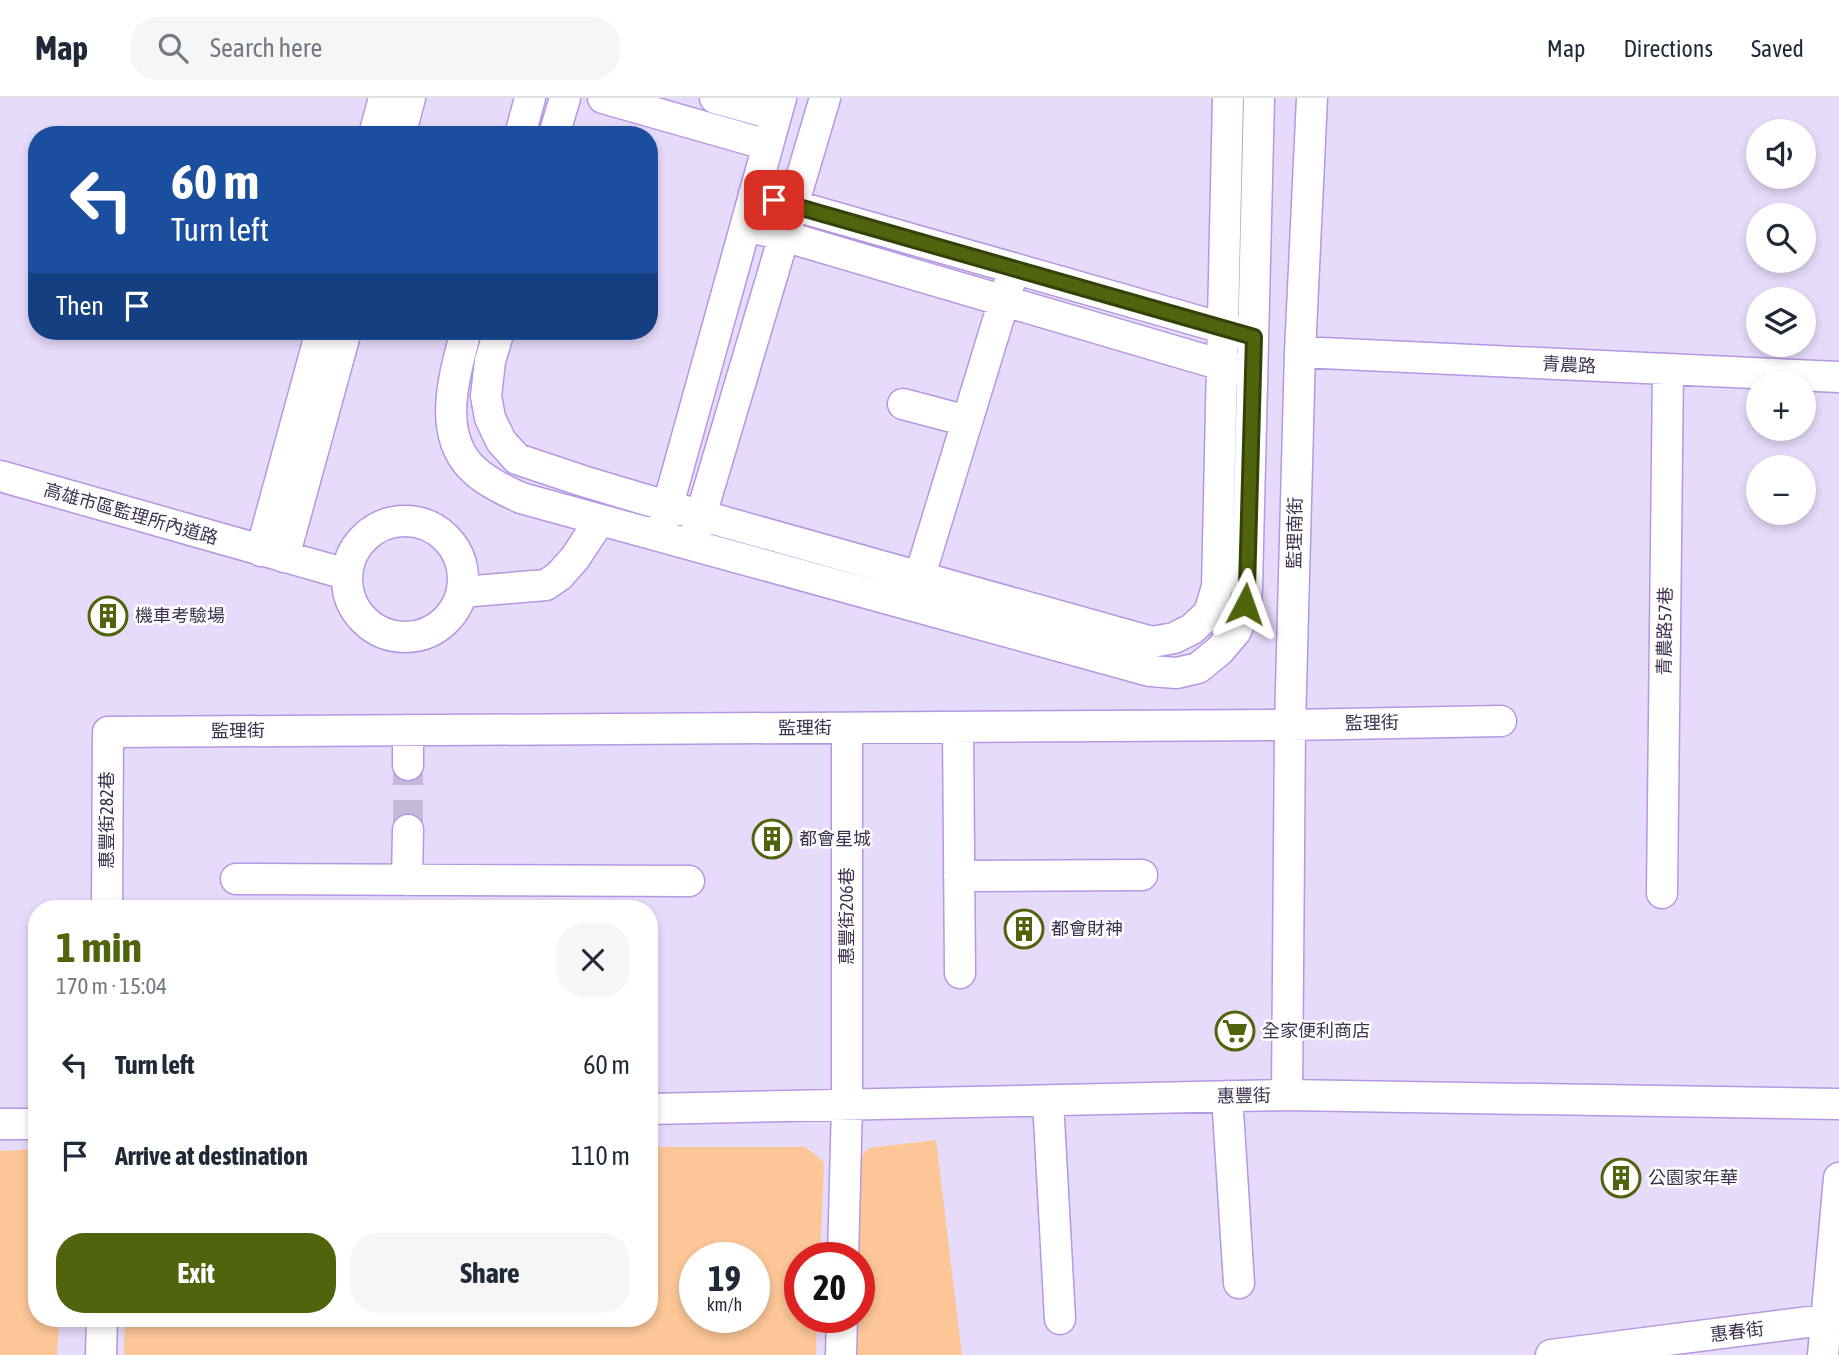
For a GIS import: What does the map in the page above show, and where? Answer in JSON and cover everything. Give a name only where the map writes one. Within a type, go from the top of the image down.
[{"type":"street","points":[[376,126],[384,98]]},
{"type":"street","points":[[389,126],[397,98]]},
{"type":"street","points":[[402,126],[410,98]]},
{"type":"street","points":[[522,126],[530,98]]},
{"type":"street","points":[[557,126],[565,98]]},
{"type":"street","points":[[603,98],[768,145]]},
{"type":"street","points":[[660,536],[778,106],[715,98]]},
{"type":"street","points":[[692,545],[825,98]]},
{"type":"street","points":[[496,340],[490,361],[486,396],[490,418],[501,441],[517,459],[583,481],[1152,642],[1174,638],[1192,629],[1209,613],[1217,587],[1228,98]]},
{"type":"street","points":[[464,340],[454,375],[450,416],[458,446],[470,466],[493,484],[521,498],[1150,671],[1177,674],[1198,668],[1219,651],[1236,631],[1245,604],[1247,587],[1259,98]]},
{"type":"street","name":"監理南街","points":[[1287,1095],[1290,725],[1300,352],[1312,98]]},
{"type":"street","points":[[754,194],[1254,337]]},
{"type":"street","points":[[746,225],[1004,301],[1222,376],[1252,374]]},
{"type":"street","points":[[911,606],[1014,269]]},
{"type":"street","points":[[273,554],[319,340]]},
{"type":"street","points":[[273,554],[332,340]]},
{"type":"street","points":[[273,554],[343,340]]},
{"type":"street","name":"青農路","points":[[1300,352],[1839,377]]},
{"type":"street","name":"青農路57巷","points":[[1662,893],[1668,369]]},
{"type":"street","points":[[902,404],[967,421]]},
{"type":"street","name":"高雄市區監理所內道路","points":[[0,476],[346,574]]},
{"type":"street","points":[[462,592],[546,585],[559,576],[575,558],[600,520]]},
{"type":"street","points":[[414,521],[432,527],[447,539],[458,555],[463,573],[462,592],[455,610],[442,625],[425,634],[405,638],[386,635],[369,626],[355,611],[348,594],[346,574],[351,556],[361,540],[377,528],[395,522],[414,521]]},
{"type":"street","name":"監理街","points":[[108,732],[1290,725],[1501,721]]},
{"type":"street","points":[[958,727],[960,973]]},
{"type":"street","name":"惠豐街206巷","points":[[843,1242],[847,1105],[847,728]]},
{"type":"street","points":[[408,730],[408,765]]},
{"type":"street","name":"惠豐街282巷","points":[[107,900],[108,732]]},
{"type":"street","points":[[407,880],[408,830]]},
{"type":"street","points":[[959,876],[1142,875]]},
{"type":"street","points":[[236,879],[689,881]]},
{"type":"street","name":"惠豐街","points":[[658,1109],[1287,1095],[1839,1104]]},
{"type":"street","points":[[1227,1096],[1239,1283]]},
{"type":"street","points":[[1048,1101],[1060,1319]]},
{"type":"street","points":[[0,1124],[28,1124]]},
{"type":"street","points":[[1823,1355],[1833,1319],[1839,1178]]},
{"type":"street","name":"惠春街","points":[[1551,1355],[1833,1319]]},
{"type":"street","points":[[101,1355],[102,1327]]},
{"type":"street","points":[[841,1355],[842,1333]]},
{"type":"shaded area","points":[[936,1140],[962,1355],[850,1355],[851,1333],[875,1333],[875,1242],[852,1242],[854,1163],[869,1148]]},
{"type":"shaded area","points":[[658,1147],[805,1147],[824,1162],[821,1242],[784,1242],[784,1333],[817,1333],[816,1355],[124,1355],[125,1327],[658,1327]]},
{"type":"shaded area","points":[[28,1149],[28,1327],[59,1327],[57,1355],[0,1355],[0,1151]]},
{"type":"tunnel","points":[[408,765],[408,830]]},
{"type":"place","name":"機車考驗場","points":[[108,616]]},
{"type":"place","name":"都會星城","points":[[772,839]]},
{"type":"place","name":"都會財神","points":[[1024,929]]},
{"type":"place","name":"全家便利商店","points":[[1235,1031]]},
{"type":"place","name":"公園家年華","points":[[1621,1178]]},
{"type":"route","points":[[774,200],[1254,337],[1245,604]]}]
